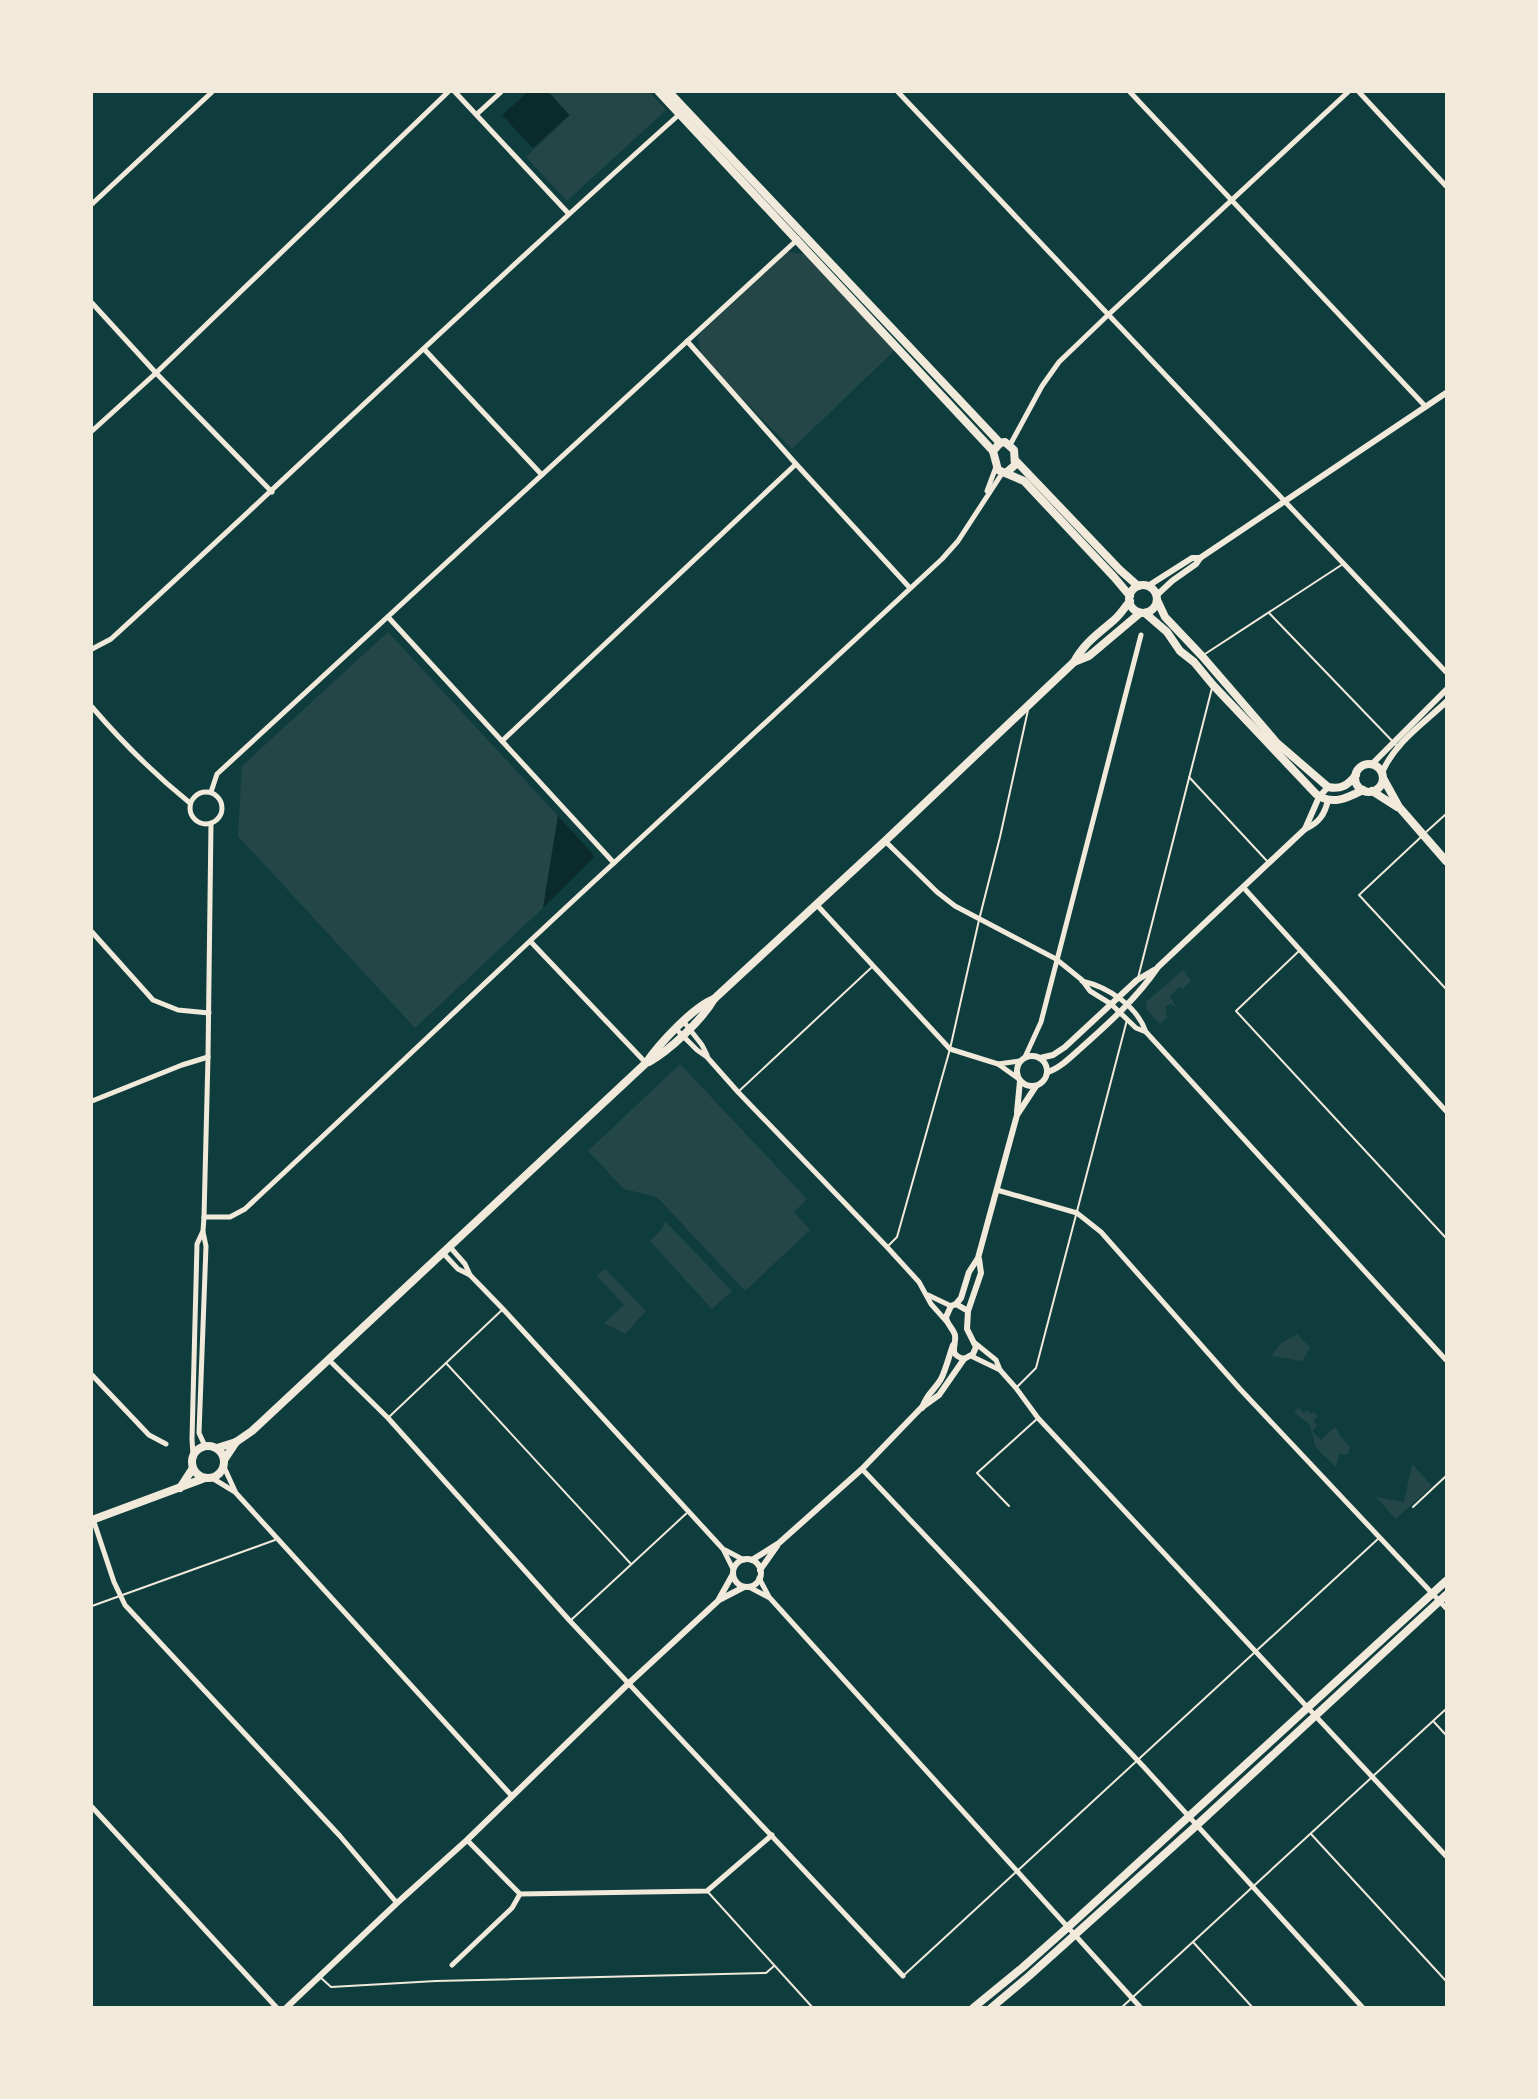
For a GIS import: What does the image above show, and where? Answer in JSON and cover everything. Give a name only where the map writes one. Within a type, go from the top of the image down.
[{"type":"main road","points":[[659,92],[682,111],[800,237],[1000,443]]},
{"type":"main road","points":[[669,92],[682,111]]},
{"type":"main road","points":[[800,237],[993,452],[1002,470],[1024,481],[1114,577],[1130,599],[1134,609],[1160,624],[1180,651],[1194,662],[1213,685],[1320,797],[1339,801],[1363,790],[1372,791],[1399,807]]},
{"type":"main road","points":[[993,452],[1000,443],[1005,442],[1014,450],[1013,468],[1002,470]]},
{"type":"main road","points":[[1015,460],[1138,586]]},
{"type":"main road","points":[[209,1478],[195,1473],[193,1468],[193,1455],[200,1448],[205,1446],[217,1448],[236,1442],[252,1431],[330,1360],[646,1064],[654,1050],[679,1032],[703,1003],[714,999],[1074,662],[1081,649],[1114,620],[1130,599],[1131,592],[1138,586],[1148,586],[1157,598],[1165,617],[1277,743],[1328,787],[1342,788],[1350,783],[1363,766],[1372,764],[1379,768],[1399,807],[1446,861]]},
{"type":"main road","points":[[1074,662],[1089,656],[1142,613],[1153,609],[1157,598]]},
{"type":"main road","points":[[1356,775],[1358,784],[1363,790]]},
{"type":"main road","points":[[1372,791],[1380,786],[1383,775]]},
{"type":"main road","points":[[92,1520],[217,1476],[236,1442]]},
{"type":"main road","points":[[217,1448],[221,1452],[224,1464]]},
{"type":"main road","points":[[180,1488],[193,1468]]},
{"type":"main road","points":[[973,2007],[1067,1928],[1446,1581]]},
{"type":"main road","points":[[991,2007],[1444,1602]]},
{"type":"street","points":[[92,204],[212,92]]},
{"type":"street","points":[[92,431],[156,373],[448,92]]},
{"type":"street","points":[[455,92],[568,213]]},
{"type":"street","points":[[477,114],[501,92]]},
{"type":"street","points":[[898,92],[1446,672]]},
{"type":"street","points":[[1130,92],[1426,407]]},
{"type":"street","points":[[1010,445],[1050,374],[1108,315],[1348,92]]},
{"type":"street","points":[[1359,92],[1446,186]]},
{"type":"street","points":[[92,649],[111,639],[272,492],[568,213],[682,111]]},
{"type":"street","points":[[211,792],[216,774],[800,237]]},
{"type":"street","points":[[92,303],[156,373],[272,492]]},
{"type":"street","points":[[687,340],[796,464],[910,588]]},
{"type":"street","points":[[424,349],[542,475]]},
{"type":"street","points":[[1157,598],[1172,581],[1196,564],[1200,558],[1446,393]]},
{"type":"street","points":[[502,741],[796,464]]},
{"type":"street","points":[[204,1217],[230,1217],[245,1209],[746,742],[958,542],[1002,470]]},
{"type":"street","points":[[1148,586],[1192,558],[1200,558]]},
{"type":"street","points":[[388,617],[614,863]]},
{"type":"street","points":[[1023,1060],[1041,1022],[1141,635]]},
{"type":"street","points":[[1383,775],[1395,744],[1446,690]]},
{"type":"street","points":[[1372,764],[1446,702]]},
{"type":"street","points":[[92,707],[123,742],[190,803]]},
{"type":"street","points":[[946,1322],[947,1312],[961,1298],[969,1272],[978,1258],[997,1190],[1017,1115],[1019,1080],[1017,1066],[1030,1056],[1040,1058],[1053,1055],[1065,1047],[1137,980],[1158,967],[1305,829],[1320,797],[1328,787]]},
{"type":"street","points":[[1305,829],[1313,826],[1326,811],[1328,787]]},
{"type":"street","points":[[211,792],[221,800],[222,812],[214,822],[201,824],[191,816],[190,803],[198,793],[211,792]]},
{"type":"street","points":[[205,1446],[199,1433],[206,1246],[203,1230],[211,823]]},
{"type":"street","points":[[885,841],[937,892],[955,906],[1056,959],[1090,991],[1111,1004],[1136,1028],[1146,1032]]},
{"type":"street","points":[[1243,887],[1446,1111]]},
{"type":"street","points":[[816,904],[950,1049],[998,1064],[1029,1087],[1036,1086]]},
{"type":"street","points":[[92,932],[153,1000],[178,1010],[209,1013]]},
{"type":"street","points":[[531,942],[646,1064]]},
{"type":"street","points":[[1048,1072],[1064,1063],[1120,1012],[1144,987],[1158,967]]},
{"type":"street","points":[[1082,981],[1095,983],[1127,1004],[1143,1023],[1146,1032],[1446,1360]]},
{"type":"street","points":[[686,1025],[702,1045],[707,1056]]},
{"type":"street","points":[[679,1032],[707,1056],[738,1092],[919,1282],[931,1304],[955,1335],[943,1375],[927,1395],[921,1408]]},
{"type":"street","points":[[92,1101],[208,1057]]},
{"type":"street","points":[[1017,1115],[1036,1086],[1045,1080],[1047,1067],[1040,1058]]},
{"type":"street","points":[[998,1064],[1023,1060]]},
{"type":"street","points":[[997,1190],[1077,1213],[1101,1232],[1240,1389],[1379,1538],[1444,1602]]},
{"type":"street","points":[[193,1455],[197,1244],[203,1230]]},
{"type":"street","points":[[450,1247],[465,1264],[470,1275]]},
{"type":"street","points":[[443,1253],[459,1269],[470,1275],[503,1309],[723,1549],[737,1582],[769,1597]]},
{"type":"street","points":[[978,1258],[981,1273],[968,1311],[967,1329],[975,1343],[996,1360],[1000,1370],[1038,1418],[1255,1653],[1374,1776],[1446,1856]]},
{"type":"street","points":[[928,1295],[968,1311]]},
{"type":"street","points":[[286,2007],[467,1840],[628,1684],[719,1600],[757,1582],[760,1570],[779,1544],[862,1468],[921,1408],[939,1395],[964,1359],[975,1351],[975,1343]]},
{"type":"street","points":[[953,1345],[956,1355],[964,1359]]},
{"type":"street","points":[[971,1356],[1000,1370]]},
{"type":"street","points":[[330,1360],[388,1418],[570,1622],[903,1976]]},
{"type":"street","points":[[92,1375],[149,1435],[166,1444]]},
{"type":"street","points":[[224,1464],[235,1492]]},
{"type":"street","points":[[862,1468],[1190,1817],[1363,2007]]},
{"type":"street","points":[[209,1478],[235,1492],[512,1795]]},
{"type":"street","points":[[92,1520],[119,1596],[133,1614],[340,1836],[397,1903]]},
{"type":"street","points":[[723,1549],[744,1560],[752,1560],[779,1544]]},
{"type":"street","points":[[719,1600],[736,1565],[744,1560]]},
{"type":"street","points":[[752,1560],[760,1570]]},
{"type":"street","points":[[759,1578],[769,1597],[1141,2007]]},
{"type":"street","points":[[92,1807],[277,2007]]},
{"type":"street","points":[[467,1840],[520,1894],[707,1892],[772,1835]]},
{"type":"street","points":[[452,1965],[512,1908],[520,1894]]},
{"type":"lane","points":[[1202,656],[1343,564]]},
{"type":"lane","points":[[1269,612],[1395,744]]},
{"type":"lane","points":[[1137,980],[1213,685]]},
{"type":"lane","points":[[887,1247],[897,1237],[950,1049],[1029,704]]},
{"type":"lane","points":[[1188,776],[1269,863]]},
{"type":"lane","points":[[1446,814],[1359,895],[1446,989]]},
{"type":"lane","points":[[1300,950],[1236,1011],[1446,1238]]},
{"type":"lane","points":[[738,1092],[874,965]]},
{"type":"lane","points":[[1016,1388],[1036,1368],[1127,1018]]},
{"type":"lane","points":[[388,1418],[503,1309]]},
{"type":"lane","points":[[446,1363],[631,1564]]},
{"type":"lane","points":[[1009,1506],[977,1473],[1038,1418]]},
{"type":"lane","points":[[1413,1508],[1446,1476]]},
{"type":"lane","points":[[570,1622],[689,1511]]},
{"type":"lane","points":[[903,1976],[1379,1538]]},
{"type":"lane","points":[[92,1606],[277,1539]]},
{"type":"lane","points":[[1120,2007],[1446,1709]]},
{"type":"lane","points":[[1433,1721],[1446,1735]]},
{"type":"lane","points":[[1311,1834],[1446,1981]]},
{"type":"lane","points":[[707,1892],[813,2007]]},
{"type":"lane","points":[[1193,1942],[1253,2007]]},
{"type":"lane","points":[[320,1977],[331,1987],[436,1981],[766,1973],[774,1966]]},
{"type":"shaded area","points":[[528,92],[548,92],[569,115],[533,148],[502,115]]},
{"type":"shaded area","points":[[549,92],[649,92],[666,110],[567,201],[526,157],[570,115]]},
{"type":"shaded area","points":[[787,252],[806,254],[896,349],[792,449],[701,356],[698,336]]},
{"type":"shaded area","points":[[388,632],[558,816],[543,908],[415,1028],[238,836],[242,766]]},
{"type":"shaded area","points":[[558,816],[594,857],[543,908]]},
{"type":"shaded area","points":[[1183,970],[1191,981],[1183,989],[1179,987],[1170,996],[1176,1007],[1171,1004],[1165,1006],[1167,1018],[1160,1024],[1147,1010],[1146,1002]]},
{"type":"shaded area","points":[[680,1064],[807,1199],[794,1212],[810,1230],[745,1291],[657,1197],[624,1189],[588,1151]]},
{"type":"shaded area","points":[[665,1221],[732,1291],[712,1309],[650,1241],[662,1229]]},
{"type":"shaded area","points":[[605,1269],[646,1311],[625,1334],[604,1323],[624,1305],[597,1276]]},
{"type":"shaded area","points":[[1297,1334],[1310,1348],[1302,1361],[1271,1356],[1280,1344]]},
{"type":"shaded area","points":[[1299,1408],[1303,1413],[1307,1410],[1318,1416],[1313,1421],[1317,1426],[1312,1431],[1321,1440],[1335,1427],[1350,1447],[1348,1455],[1339,1454],[1336,1468],[1315,1445],[1310,1425],[1294,1412]]},
{"type":"shaded area","points":[[1412,1464],[1432,1486],[1396,1519],[1376,1497],[1404,1502]]}]
